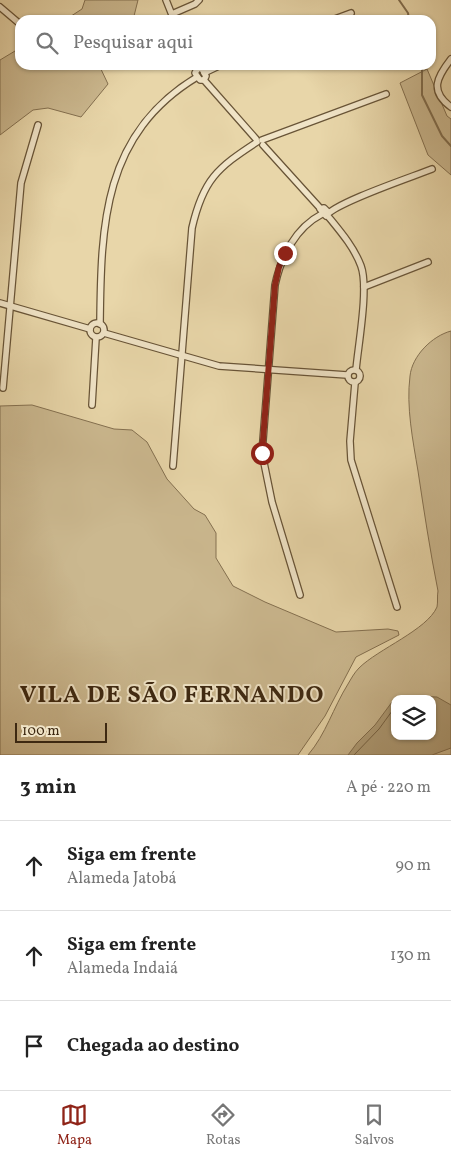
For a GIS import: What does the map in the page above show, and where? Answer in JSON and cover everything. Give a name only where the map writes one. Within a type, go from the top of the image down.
[{"type":"street","points":[[166,0],[172,15]]},
{"type":"street","points":[[176,15],[199,0]]},
{"type":"street","points":[[0,7],[15,20]]},
{"type":"street","points":[[346,15],[351,13]]},
{"type":"street","points":[[451,59],[438,78],[437,84],[443,101],[451,107]]},
{"type":"street","points":[[195,70],[197,77],[200,80],[204,80],[324,212],[355,253],[362,268],[364,287],[356,370],[360,377],[355,383],[350,441],[351,460],[396,607]]},
{"type":"street","points":[[202,70],[206,76],[204,80]]},
{"type":"street","points":[[204,73],[210,70]]},
{"type":"street","points":[[96,338],[104,333],[104,327],[100,324],[100,283],[106,216],[110,196],[122,159],[141,127],[166,100],[181,87],[197,77]]},
{"type":"street","points":[[173,466],[192,228],[198,203],[217,171],[228,161],[259,142],[386,94]]},
{"type":"street","points":[[3,388],[21,183],[38,125]]},
{"type":"street","points":[[300,596],[272,502],[262,453],[275,285],[279,267],[285,253],[301,230],[311,220],[324,212],[432,169]]},
{"type":"street","points":[[364,287],[428,262]]},
{"type":"street","points":[[0,303],[90,329]]},
{"type":"street","points":[[90,329],[93,324],[100,324]]},
{"type":"street","points":[[90,329],[92,335],[96,338]]},
{"type":"street","points":[[104,333],[219,366],[347,375],[356,370]]},
{"type":"street","points":[[92,404],[96,338]]},
{"type":"street","points":[[347,375],[349,381],[355,383]]},
{"type":"shaded area","points":[[85,0],[138,0],[134,15],[73,15],[82,9]]},
{"type":"shaded area","points":[[15,51],[15,70],[101,70],[108,84],[81,117],[48,108],[33,110],[0,135],[0,60]]},
{"type":"shaded area","points":[[427,70],[447,116],[451,119],[451,175],[428,155],[400,83]]},
{"type":"shaded area","points":[[451,331],[451,755],[308,755],[325,730],[343,693],[357,670],[367,661],[423,624],[437,607],[438,591],[412,436],[409,388],[410,376],[415,361],[424,348],[437,337]]},
{"type":"shaded area","points":[[32,405],[114,429],[132,430],[147,442],[167,479],[194,509],[205,515],[216,533],[216,558],[233,586],[265,602],[336,632],[388,629],[398,631],[399,635],[356,657],[325,716],[298,755],[0,755],[0,406]]},
{"type":"water","points":[[437,697],[451,705],[451,748],[432,755],[348,755],[375,725],[391,703],[391,740],[436,740]]},
{"type":"waterway","points":[[399,0],[408,15]]},
{"type":"waterway","points":[[422,70],[422,95],[442,136],[451,146]]},
{"type":"district","name":"VILA DE SÃO FERNANDO","points":[[172,696]]},
{"type":"route","points":[[262,453],[275,285],[279,267],[285,253]]}]
